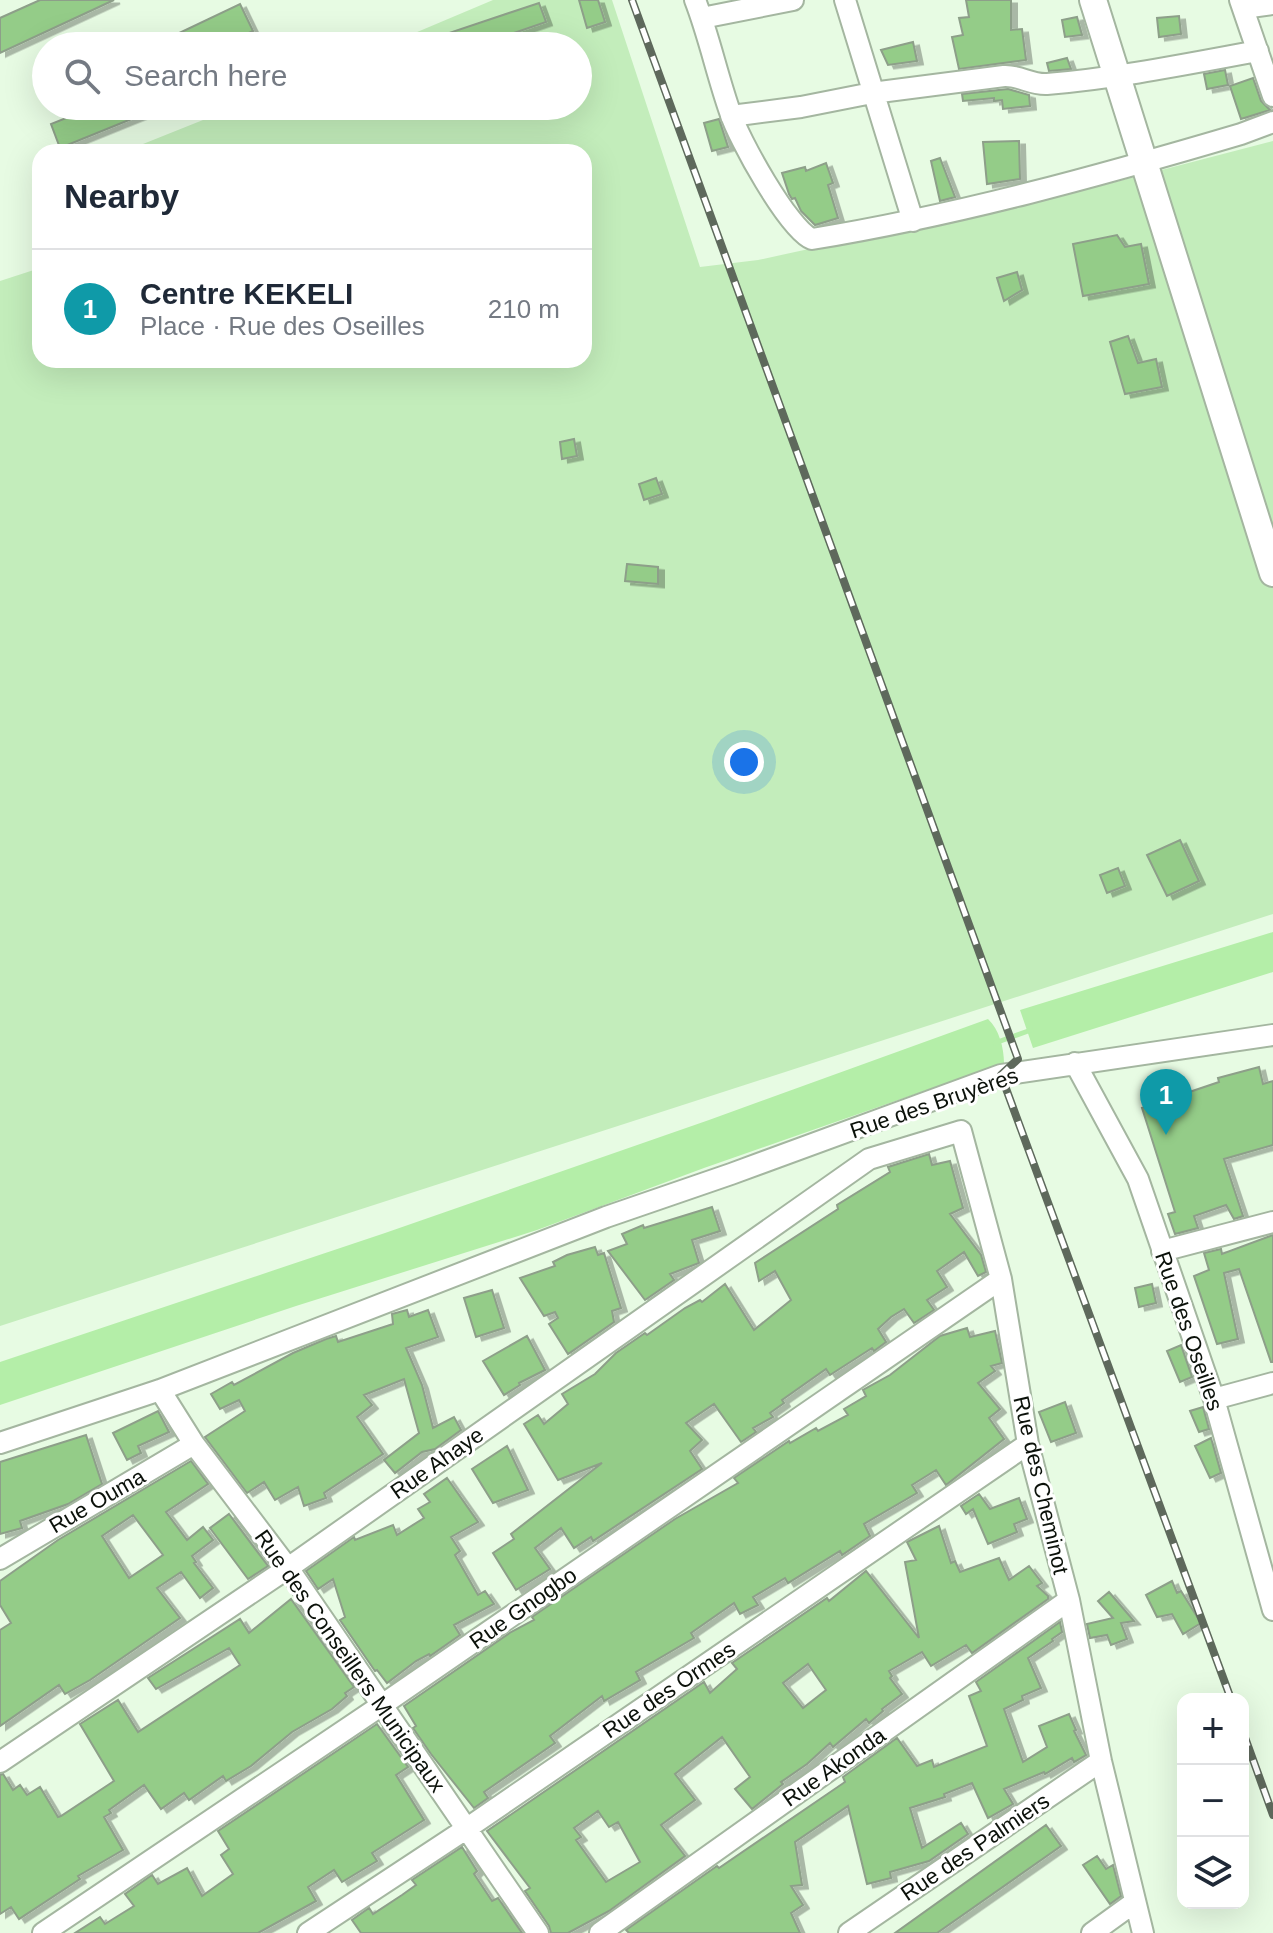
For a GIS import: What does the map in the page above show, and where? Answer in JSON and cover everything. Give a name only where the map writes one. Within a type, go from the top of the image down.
[{"type":"street","points":[[793,0],[699,9],[731,116],[778,204],[808,238],[913,221],[1029,195],[1273,122]]},
{"type":"street","points":[[845,0],[913,221]]},
{"type":"street","points":[[1093,0],[1273,573]]},
{"type":"street","points":[[1273,4],[1242,4],[1273,96]]},
{"type":"street","points":[[731,116],[872,93],[1011,76],[1035,84],[1116,78],[1258,51]]},
{"type":"street","name":"Rue des Bruyères","points":[[0,1443],[160,1390],[606,1217],[1001,1075],[1273,1035]]},
{"type":"street","name":"Rue des Oseilles","points":[[1075,1063],[1138,1179],[1265,1558],[1273,1610]]},
{"type":"street","name":"Rue des Cheminot","points":[[869,1159],[961,1131],[1001,1279],[1028,1444],[1069,1600],[1101,1761],[1143,1933]]},
{"type":"street","name":"Rue Ahaye","points":[[0,1762],[288,1568],[869,1159]]},
{"type":"street","points":[[1162,1251],[1273,1222]]},
{"type":"street","name":"Rue Gnogbo","points":[[43,1933],[382,1705],[1001,1279]]},
{"type":"street","points":[[1214,1399],[1273,1383]]},
{"type":"street","name":"Rue des Conseillers Municipaux","points":[[160,1390],[194,1444],[288,1568],[538,1933]]},
{"type":"street","name":"Rue Ouma","points":[[0,1559],[194,1444]]},
{"type":"street","name":"Rue des Ormes","points":[[308,1933],[466,1829],[1028,1444]]},
{"type":"street","name":"Rue Akonda","points":[[600,1933],[1069,1600]]},
{"type":"street","name":"Rue des Palmiers","points":[[849,1933],[1101,1761]]},
{"type":"street","points":[[1092,1933],[1135,1902]]},
{"type":"shaded area","points":[[493,0],[612,0],[700,267],[758,260],[1100,186],[1273,141],[1273,914],[0,1326],[0,281],[32,271],[32,368],[592,368],[592,144],[143,144],[203,120],[592,120],[592,32],[417,32]]},
{"type":"shaded area","points":[[1273,932],[1273,972],[1033,1048],[1020,1010]]},
{"type":"shaded area","points":[[988,1019],[1000,1039],[1004,1063],[537,1230],[296,1306],[0,1405],[0,1362],[385,1233]]},
{"type":"building","points":[[40,0],[114,0],[45,32],[32,32],[32,38],[0,53],[0,18]]},
{"type":"building","points":[[579,0],[598,0],[605,22],[587,28]]},
{"type":"building","points":[[966,0],[1011,0],[1011,30],[1022,29],[1026,60],[959,69],[952,37],[963,35],[959,18],[969,17]]},
{"type":"building","points":[[539,3],[546,22],[517,32],[452,32]]},
{"type":"building","points":[[240,4],[253,31],[251,32],[181,32]]},
{"type":"building","points":[[1179,16],[1181,34],[1159,37],[1157,18]]},
{"type":"building","points":[[1077,17],[1082,35],[1065,37],[1062,20]]},
{"type":"building","points":[[913,42],[917,61],[888,65],[881,50]]},
{"type":"building","points":[[1067,58],[1071,69],[1049,71],[1047,63]]},
{"type":"building","points":[[1225,70],[1228,85],[1207,89],[1204,74]]},
{"type":"building","points":[[1253,78],[1261,101],[1270,110],[1241,119],[1230,86]]},
{"type":"building","points":[[1008,89],[1029,95],[1030,106],[1003,109],[1002,100],[994,101],[994,98],[963,101],[962,94]]},
{"type":"building","points":[[719,119],[728,147],[712,151],[704,123]]},
{"type":"building","points":[[61,120],[129,120],[70,144],[58,144],[51,124]]},
{"type":"building","points":[[1019,141],[1020,179],[987,184],[983,142]]},
{"type":"building","points":[[940,158],[955,197],[940,201],[931,161]]},
{"type":"building","points":[[826,163],[833,183],[828,185],[838,218],[815,225],[801,211],[795,198],[792,199],[782,173],[805,167],[806,171]]},
{"type":"building","points":[[1117,235],[1125,247],[1141,244],[1149,284],[1083,296],[1073,244]]},
{"type":"building","points":[[1017,272],[1022,290],[1004,301],[997,278]]},
{"type":"building","points":[[1128,336],[1138,363],[1156,359],[1162,387],[1125,394],[1110,342]]},
{"type":"building","points":[[574,439],[577,456],[562,459],[560,442]]},
{"type":"building","points":[[656,478],[662,494],[644,500],[639,484]]},
{"type":"building","points":[[627,564],[658,567],[658,584],[625,581]]},
{"type":"building","points":[[1180,840],[1199,881],[1167,896],[1147,855]]},
{"type":"building","points":[[1118,868],[1125,886],[1107,893],[1100,875]]},
{"type":"building","points":[[1259,1067],[1263,1084],[1273,1081],[1273,1145],[1224,1159],[1243,1216],[1234,1219],[1226,1205],[1194,1216],[1198,1228],[1175,1234],[1168,1214],[1175,1212],[1142,1108],[1219,1082],[1218,1078]]},
{"type":"building","points":[[929,1154],[932,1165],[950,1161],[963,1208],[950,1214],[981,1255],[986,1272],[978,1276],[964,1252],[937,1271],[947,1287],[927,1300],[934,1310],[914,1323],[904,1309],[891,1317],[878,1329],[886,1342],[830,1375],[826,1369],[782,1400],[784,1403],[770,1413],[773,1417],[753,1428],[756,1432],[741,1442],[714,1404],[686,1423],[702,1440],[690,1451],[702,1469],[593,1541],[591,1537],[574,1548],[561,1528],[535,1548],[550,1569],[516,1590],[493,1553],[514,1539],[511,1534],[602,1463],[558,1480],[524,1424],[538,1415],[544,1424],[568,1404],[562,1394],[595,1374],[616,1353],[645,1333],[647,1335],[685,1308],[700,1300],[702,1302],[725,1284],[754,1330],[791,1300],[775,1271],[759,1281],[755,1263],[890,1172],[888,1167]]},
{"type":"building","points":[[712,1207],[720,1231],[692,1240],[699,1263],[670,1274],[674,1280],[645,1300],[608,1251],[627,1244],[622,1234],[643,1225],[644,1228]]},
{"type":"building","points":[[1273,1235],[1271,1362],[1239,1269],[1224,1273],[1238,1339],[1217,1344],[1194,1276],[1209,1270],[1204,1253],[1221,1249],[1222,1254]]},
{"type":"building","points":[[595,1247],[598,1255],[604,1253],[621,1308],[612,1311],[614,1322],[568,1354],[549,1324],[558,1318],[555,1312],[544,1316],[520,1278],[555,1266],[553,1262],[567,1255]]},
{"type":"building","points":[[1152,1284],[1156,1303],[1139,1307],[1135,1288]]},
{"type":"building","points":[[492,1290],[504,1328],[476,1337],[464,1298]]},
{"type":"building","points":[[407,1310],[409,1317],[428,1310],[438,1337],[406,1348],[422,1385],[433,1428],[454,1417],[461,1430],[435,1449],[422,1452],[395,1473],[384,1460],[419,1433],[404,1379],[364,1395],[372,1405],[357,1417],[383,1454],[324,1493],[326,1498],[304,1506],[298,1487],[275,1500],[264,1482],[247,1493],[205,1437],[245,1411],[239,1400],[220,1409],[211,1394],[326,1339],[336,1336],[338,1342],[393,1324],[392,1314]]},
{"type":"building","points":[[967,1328],[970,1337],[995,1331],[1002,1363],[991,1366],[995,1371],[978,1383],[1000,1409],[989,1418],[1004,1439],[946,1485],[936,1470],[912,1485],[917,1493],[864,1524],[870,1536],[842,1555],[840,1551],[788,1583],[785,1578],[753,1597],[758,1605],[740,1614],[734,1603],[691,1633],[694,1638],[636,1672],[640,1680],[604,1701],[602,1696],[550,1736],[555,1743],[484,1792],[488,1798],[474,1808],[413,1728],[416,1726],[404,1706],[511,1632],[534,1620],[532,1617],[675,1519],[738,1483],[734,1478],[789,1441],[816,1428],[818,1431],[848,1415],[844,1409],[866,1396],[863,1390],[890,1375],[940,1336]]},
{"type":"building","points":[[527,1336],[545,1370],[519,1383],[504,1395],[483,1361]]},
{"type":"building","points":[[1181,1345],[1192,1377],[1180,1382],[1167,1351]]},
{"type":"building","points":[[1065,1402],[1076,1433],[1051,1442],[1039,1412]]},
{"type":"building","points":[[1203,1407],[1209,1429],[1199,1432],[1190,1411]]},
{"type":"building","points":[[158,1411],[169,1432],[138,1446],[141,1453],[127,1460],[113,1433]]},
{"type":"building","points":[[86,1435],[102,1484],[68,1504],[20,1521],[22,1528],[0,1534],[0,1462]]},
{"type":"building","points":[[1211,1438],[1221,1473],[1210,1478],[1195,1446]]},
{"type":"building","points":[[507,1446],[528,1490],[493,1503],[472,1469]]},
{"type":"building","points":[[191,1461],[208,1484],[166,1512],[187,1540],[203,1527],[213,1540],[192,1556],[213,1588],[200,1598],[181,1572],[157,1588],[180,1618],[90,1680],[65,1694],[59,1685],[0,1726],[0,1630],[11,1623],[0,1605],[0,1581],[58,1540]],"holes":[[[133,1515],[163,1555],[129,1578],[102,1536]]]},
{"type":"building","points":[[447,1478],[478,1522],[451,1537],[460,1551],[455,1555],[478,1595],[485,1591],[494,1604],[454,1625],[460,1635],[430,1656],[416,1661],[387,1683],[375,1671],[340,1620],[345,1617],[333,1579],[318,1589],[306,1571],[354,1537],[355,1540],[393,1525],[397,1535],[424,1518],[418,1509],[430,1502],[424,1494]]},
{"type":"building","points":[[979,1494],[990,1509],[1019,1498],[1027,1519],[1014,1524],[1017,1532],[988,1544],[973,1509],[966,1514],[961,1506]]},
{"type":"building","points":[[229,1514],[268,1566],[248,1579],[210,1528]]},
{"type":"building","points":[[939,1526],[951,1563],[955,1561],[960,1572],[999,1558],[1009,1580],[1029,1566],[1042,1583],[1037,1586],[1048,1599],[972,1653],[966,1645],[931,1666],[922,1652],[889,1671],[890,1678],[902,1694],[869,1723],[866,1719],[833,1747],[830,1743],[752,1809],[735,1789],[750,1777],[722,1737],[675,1774],[695,1800],[661,1825],[685,1856],[609,1911],[568,1933],[551,1933],[525,1891],[530,1888],[487,1831],[704,1682],[710,1693],[737,1669],[732,1663],[827,1598],[829,1601],[866,1571],[919,1638],[905,1562],[916,1560],[907,1542]],"holes":[[[808,1664],[826,1690],[803,1708],[783,1683]],[[598,1811],[609,1827],[618,1822],[640,1862],[606,1882],[576,1840],[581,1837],[574,1828]]]},
{"type":"building","points":[[1172,1581],[1177,1593],[1181,1591],[1201,1623],[1183,1634],[1172,1614],[1157,1617],[1146,1595]]},
{"type":"building","points":[[1109,1592],[1134,1621],[1121,1623],[1127,1639],[1111,1645],[1107,1635],[1090,1638],[1087,1624],[1113,1618],[1098,1601]]},
{"type":"building","points":[[291,1599],[354,1687],[345,1693],[347,1696],[332,1709],[292,1732],[251,1766],[226,1781],[223,1776],[189,1800],[184,1793],[161,1809],[144,1785],[104,1817],[123,1850],[78,1876],[80,1879],[19,1919],[11,1907],[0,1914],[0,1775],[3,1774],[13,1790],[20,1785],[27,1795],[40,1787],[58,1817],[61,1816],[114,1781],[80,1724],[118,1700],[138,1732],[240,1665],[229,1648],[156,1689],[148,1678],[240,1619],[249,1633]]},
{"type":"building","points":[[1060,1622],[1062,1632],[1028,1658],[1041,1688],[1022,1696],[1023,1700],[1004,1709],[1023,1762],[1047,1747],[1039,1726],[1069,1714],[1086,1755],[1074,1762],[1072,1758],[1045,1774],[1004,1789],[1013,1804],[988,1818],[972,1783],[944,1794],[945,1797],[910,1808],[922,1848],[961,1823],[968,1834],[929,1861],[890,1872],[891,1878],[867,1884],[848,1806],[795,1842],[802,1885],[791,1886],[803,1905],[791,1913],[800,1933],[629,1933],[626,1930],[845,1782],[843,1777],[897,1738],[917,1766],[932,1760],[934,1767],[987,1746],[969,1696],[981,1691],[976,1682]]},
{"type":"building","points":[[377,1724],[408,1767],[396,1775],[424,1820],[372,1853],[377,1861],[342,1882],[334,1870],[308,1887],[316,1901],[258,1933],[75,1933],[100,1917],[105,1924],[134,1906],[125,1894],[152,1875],[158,1884],[187,1868],[202,1896],[233,1874],[221,1855],[229,1849],[218,1831]]},
{"type":"building","points":[[1046,1825],[1061,1846],[937,1933],[895,1933]]},
{"type":"building","points":[[462,1847],[477,1871],[474,1874],[492,1901],[498,1898],[522,1933],[361,1933],[352,1920],[369,1908],[373,1914],[402,1895],[416,1885],[412,1880]]},
{"type":"building","points":[[1097,1856],[1106,1869],[1113,1865],[1121,1896],[1110,1904],[1083,1865]]},
{"type":"waterway","points":[[995,1043],[1031,1030]]},
{"type":"railway","points":[[632,0],[1018,1059],[1001,1075],[1229,1693]]},
{"type":"railway","points":[[1249,1749],[1273,1815]]},
{"type":"place","name":"Centre KEKELI","points":[[1166,1135]]}]
